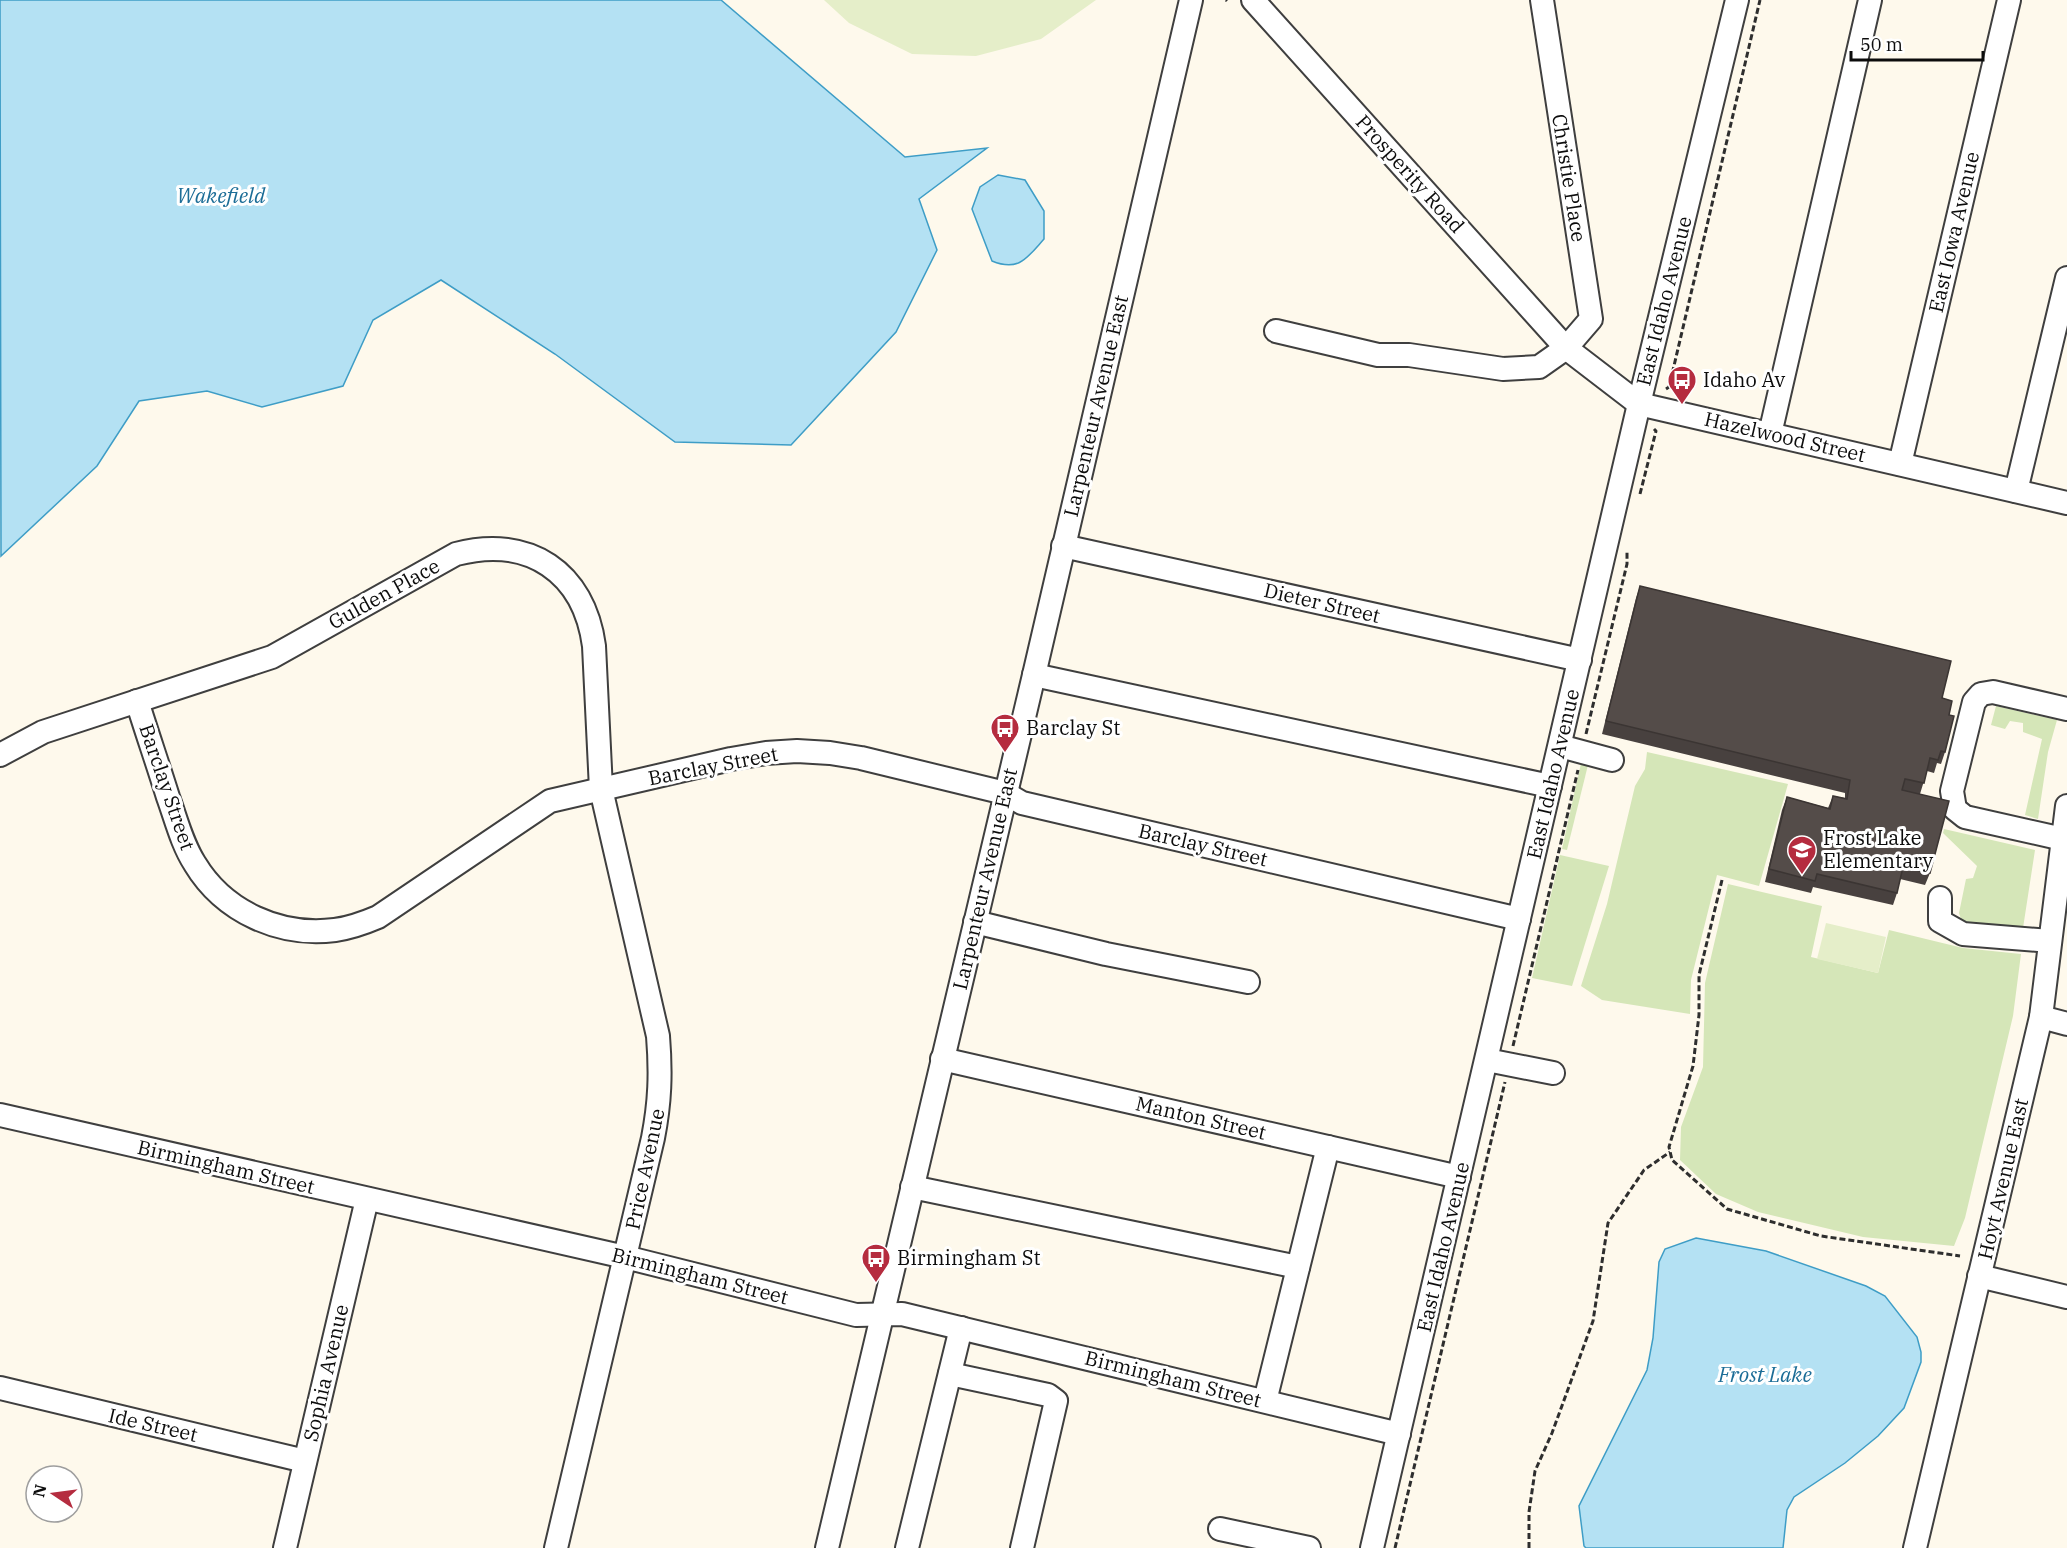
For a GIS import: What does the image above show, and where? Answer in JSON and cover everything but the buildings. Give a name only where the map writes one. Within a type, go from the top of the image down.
[{"type":"street","name":"Larpenteur Avenue East","points":[[827,1548],[1191,0]]},
{"type":"street","name":"Prosperity Road","points":[[1254,0],[1566,348]]},
{"type":"street","name":"Christie Place","points":[[1542,0],[1591,319],[1566,348]]},
{"type":"street","name":"East Idaho Avenue","points":[[1372,1548],[1737,0]]},
{"type":"street","points":[[1770,434],[1870,0]]},
{"type":"street","name":"East Iowa Avenue","points":[[1900,464],[2009,0]]},
{"type":"street","points":[[2016,491],[2067,278]]},
{"type":"street","points":[[1276,331],[1378,355],[1409,355],[1503,369],[1539,367],[1566,348]]},
{"type":"street","name":"Hazelwood Street","points":[[1566,348],[1640,404],[2067,503]]},
{"type":"street","name":"Dieter Street","points":[[1064,546],[1580,660]]},
{"type":"street","name":"Gulden Place","points":[[0,755],[43,732],[272,657],[456,554],[475,549],[494,548],[513,550],[548,565],[576,592],[585,608],[594,646],[601,789]]},
{"type":"street","points":[[1034,675],[1550,786]]},
{"type":"street","points":[[2063,839],[1965,817],[1955,809],[1952,790],[1974,702],[1981,694],[1993,692],[2067,709]]},
{"type":"street","name":"Barclay Street","points":[[137,701],[180,834],[204,879],[229,902],[260,921],[284,928],[310,932],[336,930],[378,917],[550,801],[731,759],[766,753],[798,751],[830,753],[861,759],[1005,793],[1022,803],[1520,919]]},
{"type":"street","points":[[1560,746],[1612,760]]},
{"type":"street","name":"Price Avenue","points":[[556,1548],[660,1101],[661,1069],[658,1036],[601,789]]},
{"type":"street","name":"Hoyt Avenue East","points":[[1915,1548],[2041,1017],[2057,964],[2050,941],[2060,915],[2063,839],[2067,806]]},
{"type":"street","points":[[1940,898],[1940,921],[1964,934],[2050,941]]},
{"type":"street","points":[[975,922],[1106,954],[1248,982]]},
{"type":"street","points":[[2041,1017],[2067,1024]]},
{"type":"street","name":"Manton Street","points":[[942,1059],[1459,1177]]},
{"type":"street","points":[[1486,1060],[1553,1073]]},
{"type":"street","name":"Birmingham Street","points":[[0,1115],[625,1257],[856,1315],[902,1314],[1399,1434]]},
{"type":"street","points":[[1265,1401],[1328,1147]]},
{"type":"street","points":[[912,1187],[1298,1267]]},
{"type":"street","name":"Sophia Avenue","points":[[285,1548],[367,1199]]},
{"type":"street","points":[[1979,1276],[2067,1297]]},
{"type":"street","points":[[907,1548],[961,1328]]},
{"type":"street","points":[[950,1374],[1048,1395],[1056,1401],[1022,1548]]},
{"type":"street","name":"Ide Street","points":[[0,1388],[305,1461]]},
{"type":"street","points":[[1220,1529],[1309,1548]]},
{"type":"path","points":[[1666,389],[1669,387],[1760,0]]},
{"type":"path","points":[[1640,495],[1656,431],[1654,429]]},
{"type":"path","points":[[1395,1548],[1627,564],[1627,549]]},
{"type":"path","points":[[1722,880],[1699,975],[1699,1015],[1693,1066],[1669,1147],[1672,1160],[1727,1209],[1821,1236],[1960,1256]]},
{"type":"path","points":[[1529,1548],[1529,1512],[1535,1471],[1552,1433],[1593,1321],[1608,1223],[1644,1170],[1670,1151]]},
{"type":"green space","points":[[824,0],[1096,0],[1041,39],[976,56],[912,54],[849,23]]},
{"type":"green space","points":[[1996,706],[2057,720],[2048,752],[2038,819],[2025,815],[2042,739],[2023,732],[2023,723],[2010,721],[2005,729],[1991,725]]},
{"type":"green space","points":[[1647,752],[1788,784],[1759,886],[1717,875],[1691,980],[1690,1014],[1602,1000],[1581,986],[1607,904],[1635,786],[1645,769]]},
{"type":"green space","points":[[1582,759],[1588,765],[1567,850],[1562,849]]},
{"type":"green space","points":[[1944,829],[2035,850],[2023,928],[1974,926],[1962,922],[1959,913],[1966,879],[1973,878],[1977,866],[1943,833]]},
{"type":"green space","points":[[1560,855],[1609,866],[1572,986],[1532,978]]},
{"type":"green space","points":[[1728,884],[1822,906],[1811,957],[1878,973],[1889,930],[1963,948],[2021,954],[2013,1016],[1965,1218],[1954,1246],[1863,1237],[1758,1212],[1716,1194],[1680,1160],[1681,1127],[1703,1067],[1705,983]]},
{"type":"green space","points":[[1826,923],[1886,937],[1878,973],[1817,959]]},
{"type":"water","name":"Wakefield","points":[[0,0],[721,0],[905,157],[987,148],[919,199],[937,250],[896,332],[791,445],[675,442],[555,354],[441,280],[373,320],[343,386],[262,407],[207,391],[139,401],[97,466],[1,556]]},
{"type":"water","points":[[998,175],[1025,180],[1044,211],[1044,239],[1027,257],[1016,264],[1001,264],[992,261],[972,209],[980,187]]},
{"type":"water","name":"Frost Lake","points":[[1696,1238],[1766,1251],[1866,1286],[1885,1296],[1917,1337],[1921,1362],[1904,1408],[1878,1436],[1845,1463],[1794,1497],[1787,1510],[1783,1548],[1586,1548],[1579,1506],[1647,1370],[1653,1338],[1659,1262],[1665,1249]]},
{"type":"place","name":"Idaho Av","points":[[1682,406]]},
{"type":"place","name":"Barclay St","points":[[1005,754]]},
{"type":"place","name":"Frost Lake Elementary","points":[[1802,876]]},
{"type":"place","name":"Birmingham St","points":[[876,1284]]}]
